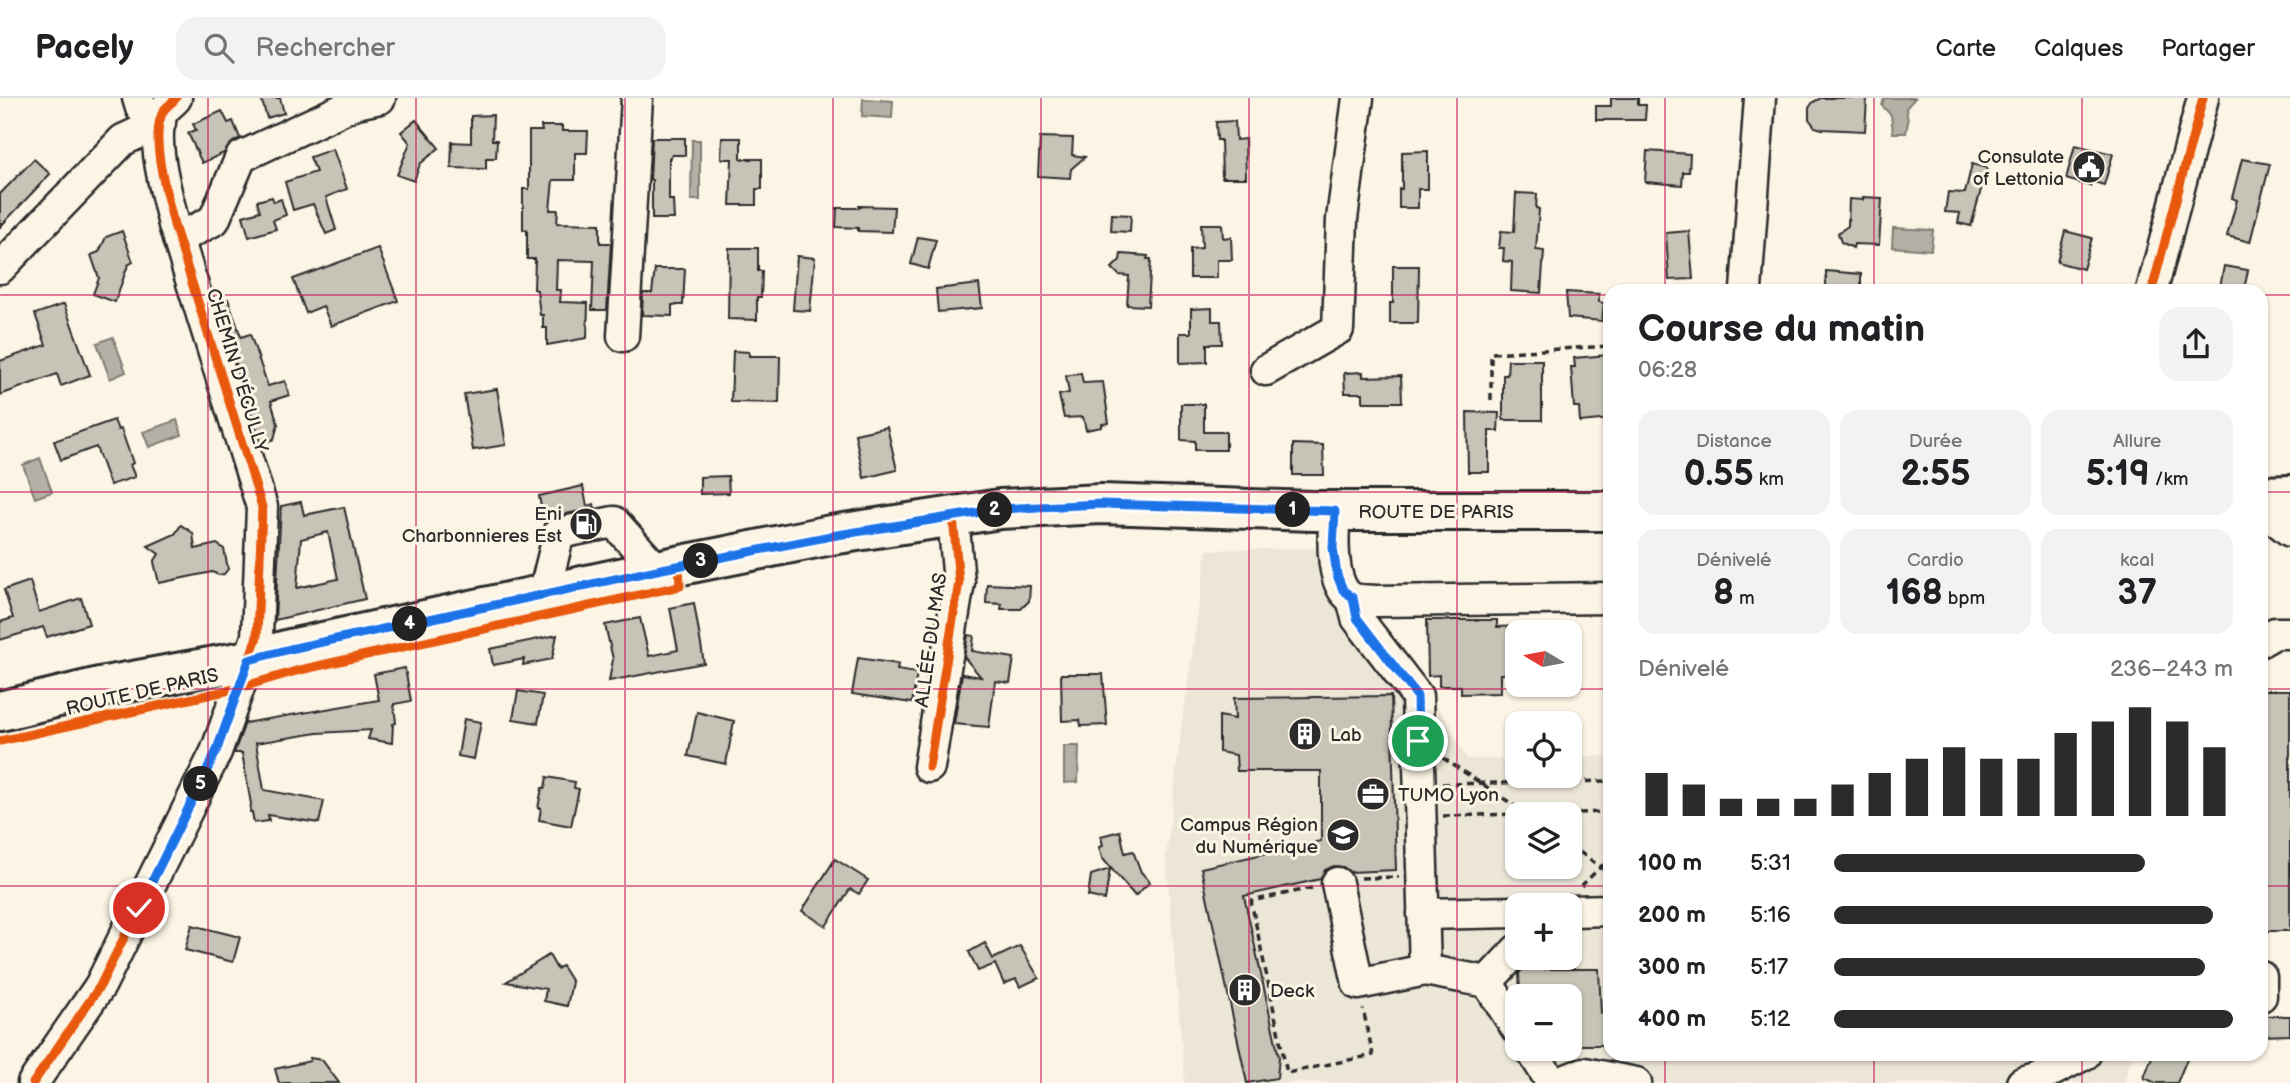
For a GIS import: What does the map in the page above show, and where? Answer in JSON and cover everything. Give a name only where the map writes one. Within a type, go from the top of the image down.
[{"type":"main road","points":[[2268,496],[2290,495]]},
{"type":"main road","name":"ROUTE DE PARIS","points":[[0,711],[100,687],[249,660],[657,570],[831,536],[1000,509],[1101,504],[1335,511],[1603,511]]},
{"type":"street","points":[[0,268],[123,140],[145,112],[164,110],[176,98]]},
{"type":"street","points":[[176,232],[214,220],[241,157],[356,103],[380,98]]},
{"type":"street","points":[[623,336],[636,98]]},
{"type":"street","points":[[1266,370],[1338,329],[1342,219],[1358,98]]},
{"type":"street","points":[[1746,284],[1760,98]]},
{"type":"street","points":[[2154,284],[2203,98]]},
{"type":"street","name":"CHEMIN D'ÉCULLY","points":[[33,1083],[100,986],[216,752],[257,637],[262,507],[176,232],[160,153],[145,112]]},
{"type":"street","points":[[1335,511],[1333,548],[1337,575],[1343,590],[1353,598],[1376,601],[1603,598]]},
{"type":"street","points":[[2268,514],[2290,531]]},
{"type":"street","name":"ALLÉE DU MAS","points":[[929,767],[959,582],[953,517]]},
{"type":"street","points":[[544,594],[559,533],[614,522],[657,570]]},
{"type":"street","points":[[1353,598],[1357,618],[1417,696],[1425,970]]},
{"type":"street","points":[[2268,637],[2275,633],[2290,632]]},
{"type":"street","points":[[1337,883],[1358,984],[1425,970],[1487,982],[1505,1010]]},
{"type":"street","points":[[1582,901],[1603,908]]},
{"type":"street","points":[[1423,914],[1505,912]]},
{"type":"street","points":[[1487,982],[1505,963]]},
{"type":"street","points":[[1538,1061],[1552,1083]]},
{"type":"street","points":[[2032,1082],[2072,1061]]},
{"type":"street","points":[[1559,1083],[1584,1073],[1636,1083]]},
{"type":"path","points":[[1491,400],[1491,353],[1603,346]]},
{"type":"path","points":[[1418,741],[1509,802]]},
{"type":"path","points":[[1419,784],[1603,781]]},
{"type":"path","points":[[1582,813],[1603,813]]},
{"type":"path","points":[[1420,816],[1505,814]]},
{"type":"path","points":[[1581,893],[1601,868],[1582,854]]},
{"type":"path","points":[[1358,984],[1373,1055],[1287,1073],[1251,901],[1365,877],[1404,877]]},
{"type":"shaded area","points":[[1884,98],[1915,98],[1906,108],[1906,133],[1893,133],[1891,115],[1882,106]]},
{"type":"shaded area","points":[[863,99],[893,101],[892,118],[862,116]]},
{"type":"shaded area","points":[[692,140],[700,140],[700,200],[691,200]]},
{"type":"shaded area","points":[[1893,228],[1933,230],[1931,250],[1892,247]]},
{"type":"shaded area","points":[[113,337],[126,372],[110,379],[97,343]]},
{"type":"shaded area","points":[[177,420],[182,435],[149,447],[143,432]]},
{"type":"shaded area","points":[[40,458],[52,492],[35,498],[23,465]]},
{"type":"shaded area","name":"Campus Région du Numérique","points":[[1323,548],[1441,712],[1467,759],[1505,758],[1505,788],[1582,788],[1582,757],[1603,756],[1603,1061],[2130,1061],[2124,1083],[1185,1083],[1166,857],[1207,550]]},
{"type":"shaded area","points":[[1064,746],[1079,746],[1078,782],[1064,783]]},
{"type":"building","points":[[261,98],[280,98],[284,113],[267,118]]},
{"type":"building","points":[[1611,98],[1638,98],[1638,105],[1646,105],[1645,120],[1596,120],[1596,106],[1611,106]]},
{"type":"building","points":[[1821,98],[1867,98],[1865,131],[1815,127],[1809,119],[1809,108]]},
{"type":"building","points":[[222,111],[228,123],[233,121],[240,138],[224,153],[202,163],[188,133],[196,130],[193,124]]},
{"type":"building","points":[[493,115],[492,140],[497,140],[496,158],[486,158],[486,169],[451,168],[452,142],[471,143],[471,116]]},
{"type":"building","points":[[416,120],[439,148],[420,164],[414,181],[397,175],[410,143],[401,132]]},
{"type":"building","points":[[1235,121],[1236,140],[1245,139],[1246,178],[1222,178],[1221,140],[1217,140],[1216,122]]},
{"type":"building","points":[[541,126],[562,126],[562,131],[588,131],[587,153],[575,153],[575,180],[553,180],[550,210],[558,210],[557,223],[600,224],[600,243],[611,243],[607,310],[592,310],[594,261],[557,260],[556,290],[561,290],[560,302],[588,303],[587,338],[547,345],[547,328],[543,328],[543,315],[540,315],[537,290],[534,289],[535,259],[527,259],[527,230],[523,230],[523,189],[529,189],[529,131],[542,131]]},
{"type":"building","points":[[1040,137],[1073,138],[1072,155],[1085,157],[1071,169],[1070,178],[1038,176]]},
{"type":"building","points":[[652,138],[685,138],[685,155],[672,155],[669,158],[669,200],[673,200],[674,219],[652,219]]},
{"type":"building","points":[[722,138],[741,138],[741,159],[762,159],[762,189],[756,189],[756,205],[730,205],[732,159],[721,159]]},
{"type":"building","name":"Consulate of Lettonia","points":[[2075,145],[2113,154],[2104,185],[2091,181],[2090,186],[2066,179]]},
{"type":"building","points":[[333,149],[347,189],[326,197],[336,230],[326,234],[313,204],[293,210],[285,182],[316,172],[310,157]]},
{"type":"building","points":[[1428,151],[1428,189],[1418,189],[1418,208],[1399,208],[1402,152]]},
{"type":"building","points":[[1647,151],[1690,154],[1689,172],[1683,172],[1682,185],[1645,182]]},
{"type":"building","points":[[34,159],[50,174],[0,227],[0,194]]},
{"type":"building","points":[[2242,159],[2270,164],[2250,242],[2227,236],[2237,200],[2232,198]]},
{"type":"building","points":[[1972,164],[1987,168],[1971,226],[1958,223],[1960,213],[1945,212],[1948,192],[1965,193]]},
{"type":"building","points":[[1516,193],[1537,194],[1536,208],[1539,209],[1536,250],[1544,251],[1541,293],[1511,291],[1512,262],[1503,261],[1504,248],[1499,248],[1501,231],[1514,232]]},
{"type":"building","points":[[272,197],[274,202],[281,199],[286,215],[273,220],[276,229],[249,237],[243,216],[260,211],[257,201]]},
{"type":"building","points":[[1863,197],[1882,198],[1879,245],[1854,244],[1853,248],[1841,242],[1838,233],[1848,226],[1849,199],[1863,200]]},
{"type":"building","points":[[894,207],[892,232],[836,227],[837,208]]},
{"type":"building","points":[[1112,214],[1131,215],[1130,232],[1111,231]]},
{"type":"building","points":[[1201,224],[1222,224],[1223,238],[1231,237],[1232,260],[1217,260],[1217,278],[1190,278],[1190,249],[1202,248]]},
{"type":"building","points":[[122,231],[133,262],[128,265],[115,302],[93,294],[99,278],[91,255],[99,252],[106,237]]},
{"type":"building","points":[[1689,231],[1693,279],[1669,280],[1666,233]]},
{"type":"building","points":[[2065,231],[2092,238],[2083,269],[2057,262]]},
{"type":"building","points":[[918,237],[936,240],[928,269],[911,264]]},
{"type":"building","points":[[378,248],[398,301],[331,326],[323,306],[306,313],[293,279]]},
{"type":"building","points":[[729,248],[758,248],[758,271],[762,271],[761,297],[757,297],[757,320],[728,319]]},
{"type":"building","points":[[1121,254],[1148,256],[1147,259],[1151,259],[1148,306],[1127,305],[1129,276],[1119,275],[1112,268],[1120,260]]},
{"type":"building","points":[[797,256],[815,258],[810,311],[793,310]]},
{"type":"building","points":[[1393,266],[1419,266],[1418,323],[1390,323]]},
{"type":"building","points":[[2224,266],[2248,270],[2245,284],[2221,284]]},
{"type":"building","points":[[655,269],[685,269],[683,305],[672,305],[672,316],[642,315],[643,293],[652,293]]},
{"type":"building","points":[[1826,271],[1861,274],[1861,284],[1826,284]]},
{"type":"building","points":[[979,284],[982,308],[938,312],[936,289]]},
{"type":"building","points":[[1566,292],[1599,294],[1599,302],[1603,303],[1602,321],[1568,318]]},
{"type":"building","points":[[228,299],[241,337],[250,334],[268,386],[285,381],[289,395],[271,401],[278,424],[274,439],[261,444],[217,303]]},
{"type":"building","points":[[64,304],[90,375],[61,386],[57,374],[0,395],[0,361],[46,345],[35,314]]},
{"type":"building","points":[[1212,308],[1212,321],[1221,321],[1222,344],[1207,344],[1207,362],[1180,363],[1180,333],[1191,333],[1191,309]]},
{"type":"building","points":[[733,351],[749,352],[749,356],[780,356],[779,403],[731,402]]},
{"type":"building","points":[[1603,355],[1603,420],[1580,422],[1579,407],[1574,407],[1571,367],[1575,367],[1574,358]]},
{"type":"building","points":[[1508,360],[1542,360],[1542,420],[1503,420],[1503,375],[1507,375]]},
{"type":"building","points":[[1363,372],[1363,377],[1401,376],[1402,402],[1363,402],[1363,393],[1345,393],[1344,373]]},
{"type":"building","points":[[1081,373],[1083,383],[1103,382],[1109,423],[1102,424],[1102,427],[1086,430],[1083,417],[1064,418],[1059,395],[1069,393],[1066,376]]},
{"type":"building","points":[[497,389],[506,445],[473,450],[464,394]]},
{"type":"building","points":[[1181,404],[1204,404],[1204,432],[1226,432],[1226,450],[1195,450],[1195,441],[1181,440]]},
{"type":"building","points":[[1467,412],[1499,413],[1498,431],[1489,431],[1489,472],[1468,472]]},
{"type":"building","points":[[114,420],[118,430],[121,429],[135,477],[110,485],[96,447],[61,460],[54,441]]},
{"type":"building","points":[[887,427],[897,470],[864,478],[855,434]]},
{"type":"building","points":[[1293,444],[1323,445],[1324,475],[1293,475]]},
{"type":"building","points":[[728,476],[729,493],[700,494],[700,477]]},
{"type":"building","points":[[583,486],[587,506],[594,504],[595,508],[556,516],[544,523],[539,496]]},
{"type":"building","points":[[301,502],[304,515],[344,507],[365,599],[275,620],[281,506]],"holes":[[[328,532],[338,579],[297,588],[301,539]]]},
{"type":"building","points":[[181,525],[193,533],[195,549],[217,544],[224,549],[228,569],[224,574],[212,572],[159,583],[154,562],[159,554],[148,546],[175,534]]},
{"type":"building","points":[[30,581],[39,612],[81,598],[89,624],[47,637],[43,627],[0,640],[0,622],[13,618],[4,590]]},
{"type":"building","points":[[987,584],[1030,586],[1029,601],[1021,609],[1001,609],[1002,604],[986,603]]},
{"type":"building","points":[[694,603],[704,663],[609,681],[613,659],[605,625],[640,618],[649,656],[678,650],[670,608]]},
{"type":"building","points":[[1427,620],[1497,620],[1497,627],[1505,627],[1505,674],[1500,674],[1500,693],[1461,694],[1461,686],[1439,686],[1439,675],[1428,676]]},
{"type":"building","points":[[557,635],[552,659],[523,665],[524,659],[493,665],[490,649]]},
{"type":"building","points":[[968,635],[974,636],[972,651],[1014,658],[1010,683],[995,681],[989,727],[954,724],[962,674],[981,677],[964,657]]},
{"type":"building","points":[[858,658],[898,664],[897,670],[917,673],[912,703],[852,694]]},
{"type":"building","points":[[405,668],[411,701],[394,704],[396,723],[393,724],[392,743],[368,739],[371,730],[317,733],[256,743],[264,790],[324,801],[319,823],[268,815],[269,821],[254,823],[242,753],[234,753],[245,723],[379,700],[374,674]]},
{"type":"building","points":[[1061,674],[1103,674],[1107,725],[1081,726],[1080,720],[1062,721]]},
{"type":"building","points":[[2268,690],[2290,690],[2290,931],[2268,931]]},
{"type":"building","points":[[518,691],[543,695],[538,723],[513,719]]},
{"type":"building","points":[[1391,696],[1396,870],[1350,872],[1343,867],[1334,866],[1325,870],[1320,879],[1244,896],[1279,1057],[1277,1078],[1247,1083],[1201,868],[1321,841],[1321,771],[1237,771],[1236,755],[1219,752],[1219,716],[1235,719],[1234,698]]},
{"type":"building","points":[[697,712],[734,721],[726,764],[688,756]]},
{"type":"building","points":[[464,719],[481,722],[474,759],[458,756]]},
{"type":"building","points":[[547,777],[575,782],[574,788],[579,789],[571,826],[539,820],[541,808],[538,808]]},
{"type":"building","points":[[1120,831],[1125,853],[1133,851],[1141,872],[1150,882],[1135,896],[1102,858],[1099,847],[1103,846],[1101,836]]},
{"type":"building","points":[[835,859],[868,880],[859,894],[850,889],[826,926],[802,911]]},
{"type":"building","points":[[1110,869],[1105,900],[1088,896],[1091,875]]},
{"type":"building","points":[[192,925],[240,937],[233,962],[185,950]]},
{"type":"building","points":[[985,943],[993,959],[1020,946],[1039,978],[1020,987],[1016,979],[1004,984],[995,964],[978,971],[969,952]]},
{"type":"building","points":[[549,955],[557,969],[562,966],[572,982],[567,1006],[544,1001],[546,989],[506,982]]},
{"type":"building","points":[[1599,969],[1603,1045],[1582,1045],[1582,984],[1519,984],[1519,973],[1522,970]]},
{"type":"building","points":[[2268,1016],[2290,1016],[2290,1035],[2268,1036]]},
{"type":"building","points":[[310,1058],[322,1060],[339,1083],[279,1083],[275,1069],[310,1061]]},
{"type":"building","points":[[2150,1061],[2186,1061],[2177,1083],[2156,1083],[2144,1078]]},
{"type":"cycle path","points":[[33,1083],[100,986],[216,752],[257,637],[262,507],[174,225],[161,166],[158,135],[160,121],[164,110],[176,98]]},
{"type":"cycle path","points":[[2154,284],[2203,98]]},
{"type":"cycle path","points":[[929,767],[959,582],[953,517]]},
{"type":"cycle path","points":[[0,741],[239,688],[296,671],[366,655],[680,586],[679,566]]},
{"type":"place","name":"Consulate of Lettonia","points":[[2089,167]]},
{"type":"place","name":"Eni Charbonnieres Est","points":[[586,524]]},
{"type":"place","name":"Lab","points":[[1305,734]]},
{"type":"place","name":"TUMO Lyon","points":[[1373,794]]},
{"type":"place","name":"Campus Région du Numérique","points":[[1343,835]]},
{"type":"place","name":"Deck","points":[[1245,990]]},
{"type":"route","points":[[139,908],[216,752],[249,660],[657,570],[831,536],[1000,509],[1101,504],[1335,511],[1333,548],[1337,575],[1343,590],[1353,598],[1357,618],[1417,696],[1418,741]]}]
